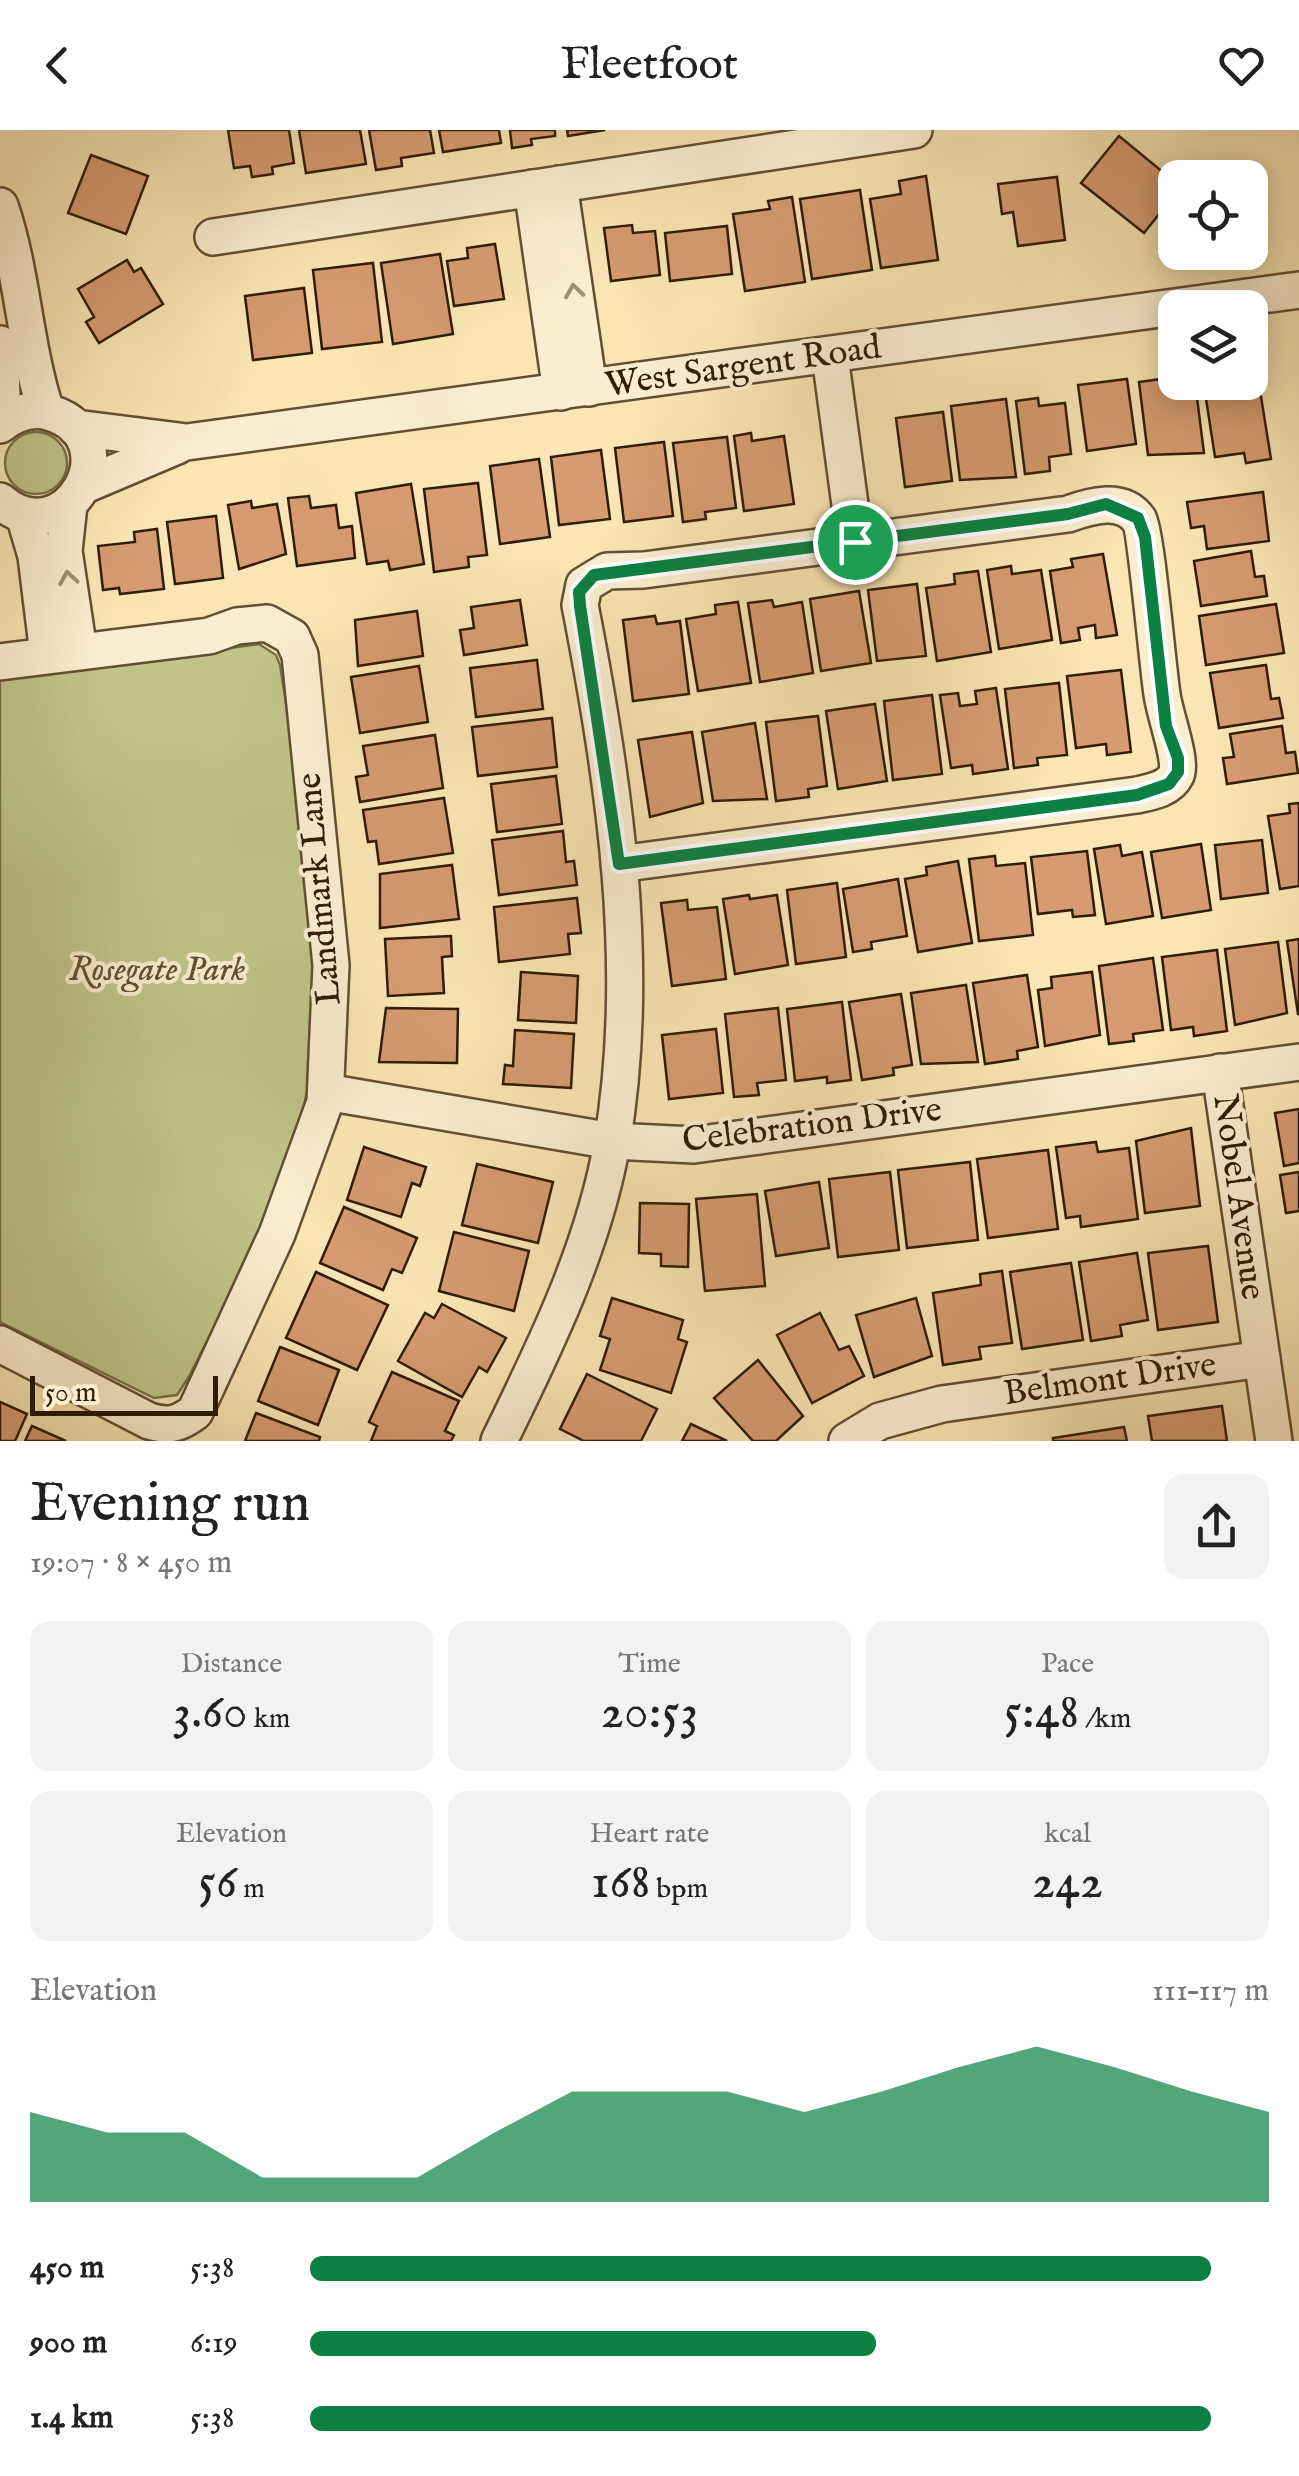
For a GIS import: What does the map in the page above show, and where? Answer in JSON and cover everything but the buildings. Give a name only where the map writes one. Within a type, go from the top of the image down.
[{"type":"street","points":[[212,236],[914,130]]},
{"type":"street","points":[[546,186],[575,390]]},
{"type":"street","points":[[0,206],[14,248],[32,368],[61,420],[89,455],[64,550],[64,653]]},
{"type":"street","name":"West Sargent Road","points":[[61,420],[187,442],[1299,290]]},
{"type":"street","points":[[0,344],[2,423]]},
{"type":"street","points":[[830,356],[855,542]]},
{"type":"street","points":[[2,423],[16,414],[61,420]]},
{"type":"street","name":"West Sargent Road","points":[[12,508],[55,513],[77,494],[187,442]]},
{"type":"street","points":[[499,1441],[562,1304],[612,1142],[623,984],[619,864],[580,606],[584,584],[608,571],[1068,514],[1088,506],[1121,508],[1138,518],[1145,537],[1166,726],[1178,758],[1178,772],[1169,784],[1137,795],[619,864]]},
{"type":"street","points":[[12,508],[36,556],[64,653]]},
{"type":"street","name":"Landmark Lane","points":[[0,1344],[149,1421],[164,1426],[181,1423],[204,1400],[216,1363],[277,1234],[326,1092],[331,998],[328,913],[300,654],[292,638],[280,629],[254,624],[209,636],[64,653]]},
{"type":"street","points":[[0,662],[64,653]]},
{"type":"street","name":"Celebration Drive","points":[[326,1092],[612,1142],[694,1145],[1299,1062]]},
{"type":"street","name":"Nobel Avenue","points":[[1220,1072],[1274,1441]]},
{"type":"street","name":"Belmont Drive","points":[[846,1441],[880,1421],[942,1404],[1262,1359]]},
{"type":"green space","points":[[36,432],[58,441],[67,463],[58,485],[36,494],[14,485],[5,463],[14,441]]},
{"type":"green space","name":"Rosegate Park","points":[[259,644],[276,655],[280,665],[299,801],[314,969],[313,1054],[293,1145],[238,1278],[177,1395],[154,1398],[0,1322],[0,679]]},
{"type":"route","points":[[1106,504],[1138,518],[1145,537],[1146,576],[1166,726],[1178,758],[1178,772],[1169,784],[1137,795],[619,864],[580,606],[579,592],[584,584],[594,575],[608,571],[644,570],[855,542],[1068,514],[1106,504]]}]
